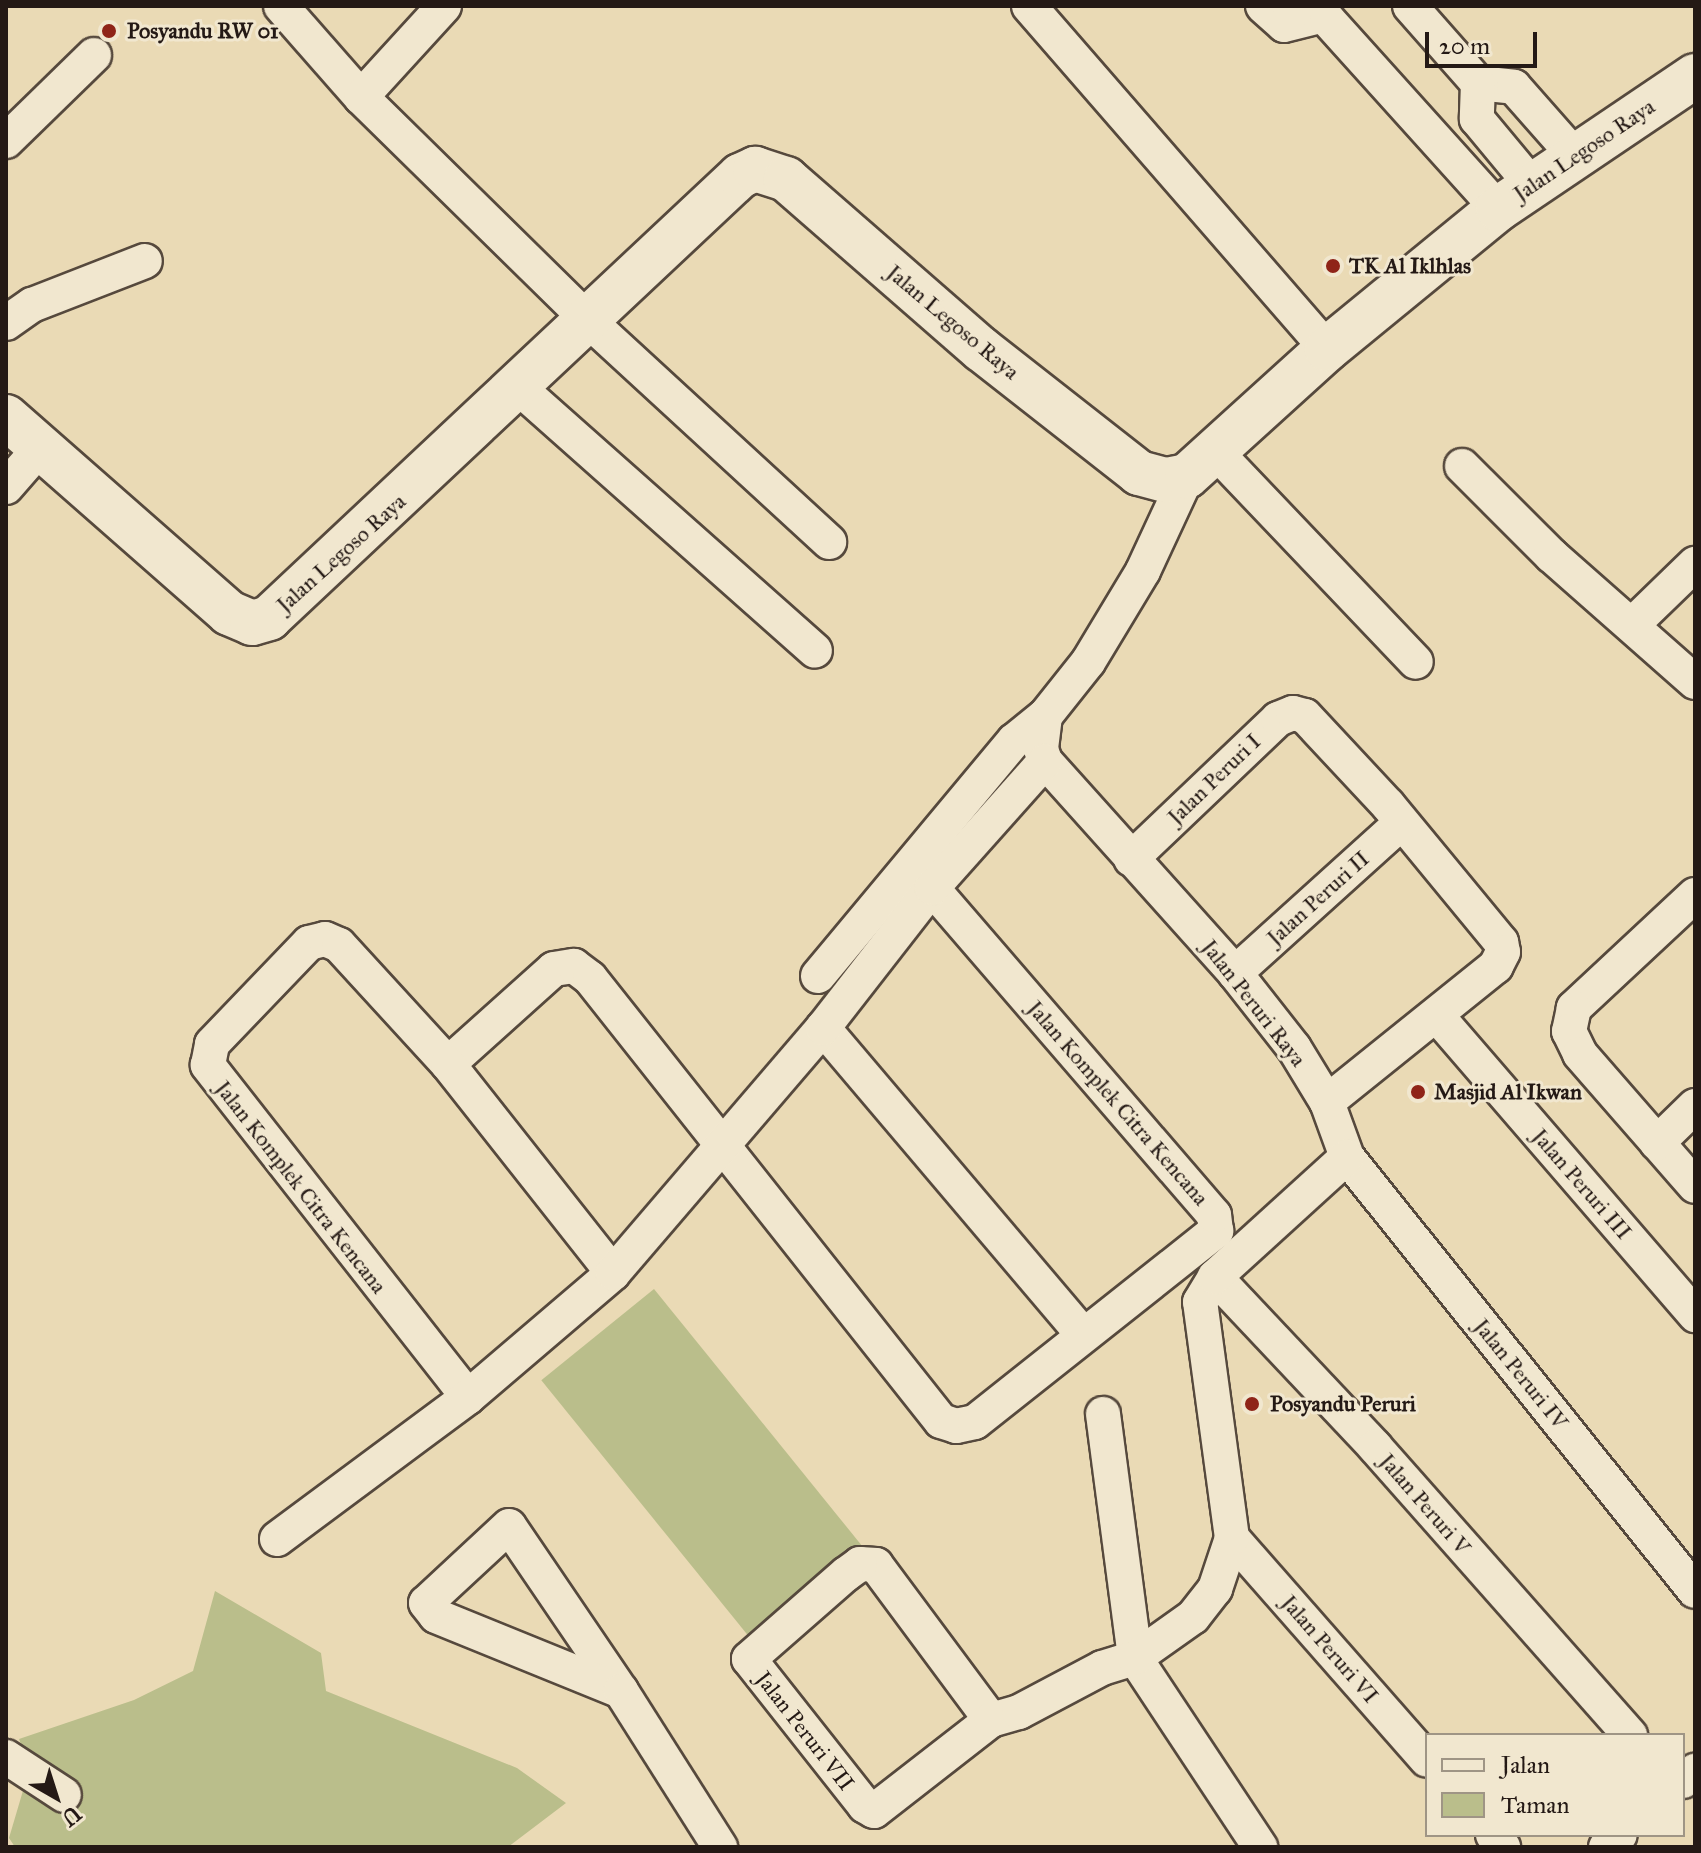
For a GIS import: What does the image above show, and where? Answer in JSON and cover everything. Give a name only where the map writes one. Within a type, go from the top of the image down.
[{"type":"street","points":[[281,6],[361,97],[590,322],[829,542]]},
{"type":"street","points":[[361,97],[444,6]]},
{"type":"street","points":[[1029,6],[1327,349]]},
{"type":"street","points":[[1263,6],[1284,25],[1319,16],[1327,19],[1514,196]]},
{"type":"street","points":[[1410,6],[1478,83],[1514,87],[1574,155]]},
{"type":"street","points":[[6,141],[94,55]]},
{"type":"street","name":"Jalan Legoso Raya","points":[[6,417],[229,613],[252,623],[284,609],[590,322],[740,176],[755,169],[772,171],[981,349],[1139,473],[1166,480],[1201,464],[1327,349],[1514,196],[1695,76]]},
{"type":"street","points":[[1478,83],[1477,119],[1514,196]]},
{"type":"street","points":[[6,323],[32,305],[145,261]]},
{"type":"street","points":[[518,387],[815,651]]},
{"type":"street","points":[[6,487],[40,448]]},
{"type":"street","points":[[818,976],[1014,741],[1045,716],[1088,662],[1143,571],[1201,464],[1416,662]]},
{"type":"street","points":[[1462,466],[1551,555],[1695,682]]},
{"type":"street","points":[[1632,625],[1695,564]]},
{"type":"street","name":"Jalan Peruri I","points":[[1131,859],[1278,719],[1293,713],[1305,716],[1401,823]]},
{"type":"street","points":[[277,1539],[468,1397],[613,1273],[823,1028],[932,888],[1045,761],[1041,749],[1045,716]]},
{"type":"street","name":"Jalan Peruri Raya","points":[[1045,761],[1235,973],[1294,1048],[1327,1102],[1347,1157]]},
{"type":"street","points":[[1327,1102],[1438,1017],[1496,966],[1503,952],[1501,942],[1401,823]]},
{"type":"street","name":"Jalan Peruri II","points":[[1235,973],[1401,823]]},
{"type":"street","name":"Jalan Komplek Citra Kencana","points":[[448,1064],[554,969],[574,966],[590,978],[941,1421],[956,1426],[975,1422],[1082,1333],[1209,1241],[1216,1231],[1214,1215],[932,888]]},
{"type":"street","points":[[1695,895],[1574,1008],[1569,1031],[1580,1054],[1695,1186]]},
{"type":"street","name":"Jalan Komplek Citra Kencana","points":[[468,1397],[208,1065],[212,1044],[309,943],[325,939],[339,945],[448,1064],[613,1273]]},
{"type":"street","name":"Jalan Peruri III","points":[[1438,1017],[1695,1315]]},
{"type":"street","points":[[823,1028],[1082,1333]]},
{"type":"street","points":[[1657,1143],[1695,1106]]},
{"type":"street","points":[[1135,1658],[1208,1602],[1232,1538],[1198,1316],[1200,1302],[1215,1277],[1347,1157]]},
{"type":"street","name":"Jalan Peruri IV","points":[[1347,1157],[1695,1591]]},
{"type":"street","name":"Jalan Peruri V","points":[[1215,1277],[1375,1447],[1628,1733]]},
{"type":"street","points":[[1103,1414],[1135,1658],[1260,1847]]},
{"type":"street","points":[[621,1691],[436,1616],[426,1603],[509,1526],[621,1691],[720,1847]]},
{"type":"street","name":"Jalan Peruri VI","points":[[1232,1538],[1425,1758]]},
{"type":"street","name":"Jalan Peruri VII","points":[[991,1720],[876,1565],[860,1564],[846,1574],[749,1659],[865,1806],[874,1811],[991,1720],[1019,1712],[1102,1668],[1135,1658]]},
{"type":"street","points":[[6,1757],[64,1795]]},
{"type":"green space","points":[[654,1289],[864,1548],[751,1639],[541,1380]]},
{"type":"green space","points":[[215,1591],[321,1653],[326,1691],[517,1768],[566,1803],[508,1847],[15,1847],[9,1838],[30,1767],[19,1739],[134,1700],[193,1671]]},
{"type":"place","name":"Posyandu RW 01","points":[[109,31]]},
{"type":"place","name":"TK Al Iklhlas","points":[[1333,266]]},
{"type":"place","name":"Masjid Al Ikwan","points":[[1418,1092]]},
{"type":"place","name":"Posyandu Peruri","points":[[1252,1404]]}]
